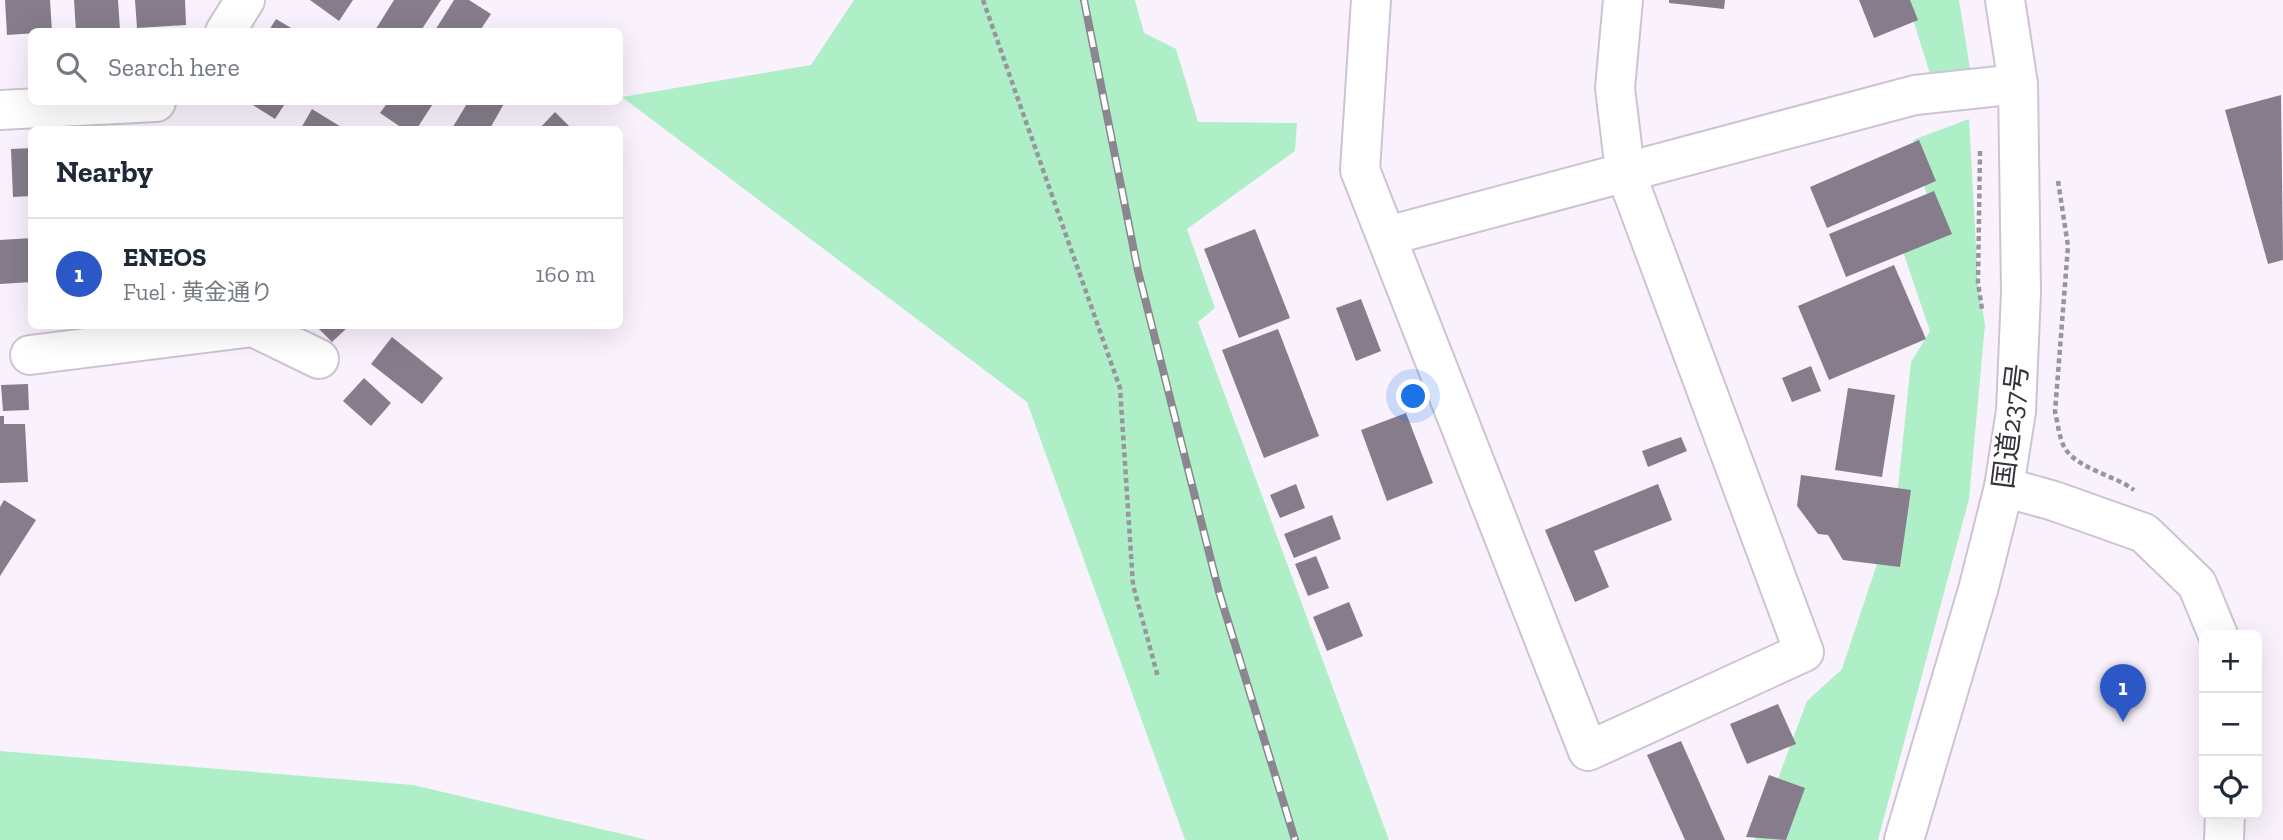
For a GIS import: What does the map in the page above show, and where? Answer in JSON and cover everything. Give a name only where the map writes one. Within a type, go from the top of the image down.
[{"type":"main road","points":[[228,28],[245,0]]},
{"type":"main road","points":[[1371,0],[1360,170],[1437,374],[1588,751],[1804,652],[1625,171],[1615,88],[1623,0]]},
{"type":"main road","name":"国道237号","points":[[1904,840],[2004,487],[2016,411],[2021,292],[2018,84],[2005,0]]},
{"type":"main road","points":[[1387,236],[1915,95],[2018,84]]},
{"type":"main road","points":[[0,110],[98,105]]},
{"type":"main road","points":[[165,126],[178,105]]},
{"type":"main road","points":[[26,346],[229,329]]},
{"type":"main road","points":[[257,329],[319,359]]},
{"type":"main road","points":[[2004,487],[2144,533],[2197,584],[2215,630]]},
{"type":"main road","points":[[2224,840],[2225,819]]},
{"type":"path","points":[[983,0],[1120,388],[1133,585],[1158,677]]},
{"type":"path","points":[[2056,169],[2068,246],[2055,412],[2065,449],[2079,461],[2119,478],[2140,494]]},
{"type":"green space","points":[[854,0],[1135,0],[1144,33],[1176,49],[1198,122],[1297,123],[1295,151],[1187,229],[1215,308],[1198,322],[1389,840],[1185,840],[1027,402],[623,98],[811,65]]},
{"type":"green space","points":[[1907,0],[1959,0],[1971,75],[1935,90]]},
{"type":"green space","points":[[1969,119],[1978,283],[1985,325],[1969,499],[1878,840],[1755,840],[1807,701],[1842,669],[1896,507],[1911,362],[1930,331],[1902,249],[1935,228],[1913,140]]},
{"type":"green space","points":[[0,751],[413,785],[648,840],[0,840]]},
{"type":"building","points":[[5,0],[50,0],[52,28],[28,28],[28,34],[7,35]]},
{"type":"building","points":[[74,0],[118,0],[120,28],[76,28]]},
{"type":"building","points":[[135,0],[185,0],[186,25],[137,28]]},
{"type":"building","points":[[310,0],[353,0],[339,21]]},
{"type":"building","points":[[394,0],[441,0],[423,28],[376,28]]},
{"type":"building","points":[[454,0],[469,0],[491,14],[482,28],[436,28]]},
{"type":"building","points":[[1669,0],[1725,0],[1724,9],[1669,3]]},
{"type":"building","points":[[1859,0],[1910,0],[1918,20],[1874,38]]},
{"type":"building","points":[[276,19],[291,28],[270,28]]},
{"type":"building","points":[[2281,95],[2283,260],[2268,264],[2225,110]]},
{"type":"building","points":[[253,105],[284,105],[275,119]]},
{"type":"building","points":[[386,105],[432,105],[419,126],[399,126],[380,113]]},
{"type":"building","points":[[466,105],[503,105],[491,126],[453,126]]},
{"type":"building","points":[[312,109],[340,126],[302,126]]},
{"type":"building","points":[[555,112],[569,126],[542,126]]},
{"type":"building","points":[[1919,140],[1936,181],[1827,228],[1810,187]]},
{"type":"building","points":[[28,148],[28,196],[13,197],[11,149]]},
{"type":"building","points":[[1934,191],[1952,234],[1846,277],[1829,234]]},
{"type":"building","points":[[1255,229],[1290,318],[1239,338],[1204,249]]},
{"type":"building","points":[[28,238],[28,282],[0,284],[0,240]]},
{"type":"building","points":[[1894,265],[1926,339],[1829,380],[1798,306]]},
{"type":"building","points":[[1361,299],[1381,351],[1356,361],[1336,308]]},
{"type":"building","points":[[319,329],[346,329],[332,342]]},
{"type":"building","points":[[1278,329],[1319,436],[1264,458],[1222,350]]},
{"type":"building","points":[[392,337],[443,378],[422,404],[371,364]]},
{"type":"building","points":[[1811,366],[1821,391],[1792,402],[1782,378]]},
{"type":"building","points":[[364,378],[391,403],[371,426],[343,401]]},
{"type":"building","points":[[28,384],[29,410],[3,411],[1,385]]},
{"type":"building","points":[[1848,388],[1895,395],[1882,477],[1835,470]]},
{"type":"building","points":[[1406,413],[1433,483],[1387,501],[1361,430]]},
{"type":"building","points":[[0,416],[4,416],[4,424],[25,424],[28,482],[0,483]]},
{"type":"building","points":[[1681,437],[1687,451],[1648,467],[1642,451]]},
{"type":"building","points":[[1801,475],[1911,490],[1900,567],[1843,560],[1828,535],[1818,534],[1797,506]]},
{"type":"building","points":[[1296,484],[1305,508],[1280,518],[1270,495]]},
{"type":"building","points":[[1658,484],[1672,520],[1594,551],[1609,587],[1575,602],[1545,530]]},
{"type":"building","points":[[4,500],[36,520],[0,576],[0,507]]},
{"type":"building","points":[[1332,515],[1341,539],[1294,558],[1284,534]]},
{"type":"building","points":[[1316,556],[1329,588],[1308,596],[1295,564]]},
{"type":"building","points":[[1349,602],[1363,636],[1327,651],[1313,617]]},
{"type":"building","points":[[1778,704],[1796,744],[1747,764],[1730,724]]},
{"type":"building","points":[[1681,741],[1725,840],[1685,840],[1647,755]]},
{"type":"building","points":[[1769,775],[1805,788],[1786,840],[1746,837]]},
{"type":"railway","points":[[1084,0],[1138,271],[1219,592],[1295,840]]},
{"type":"place","name":"ENEOS","points":[[2123,722]]}]
